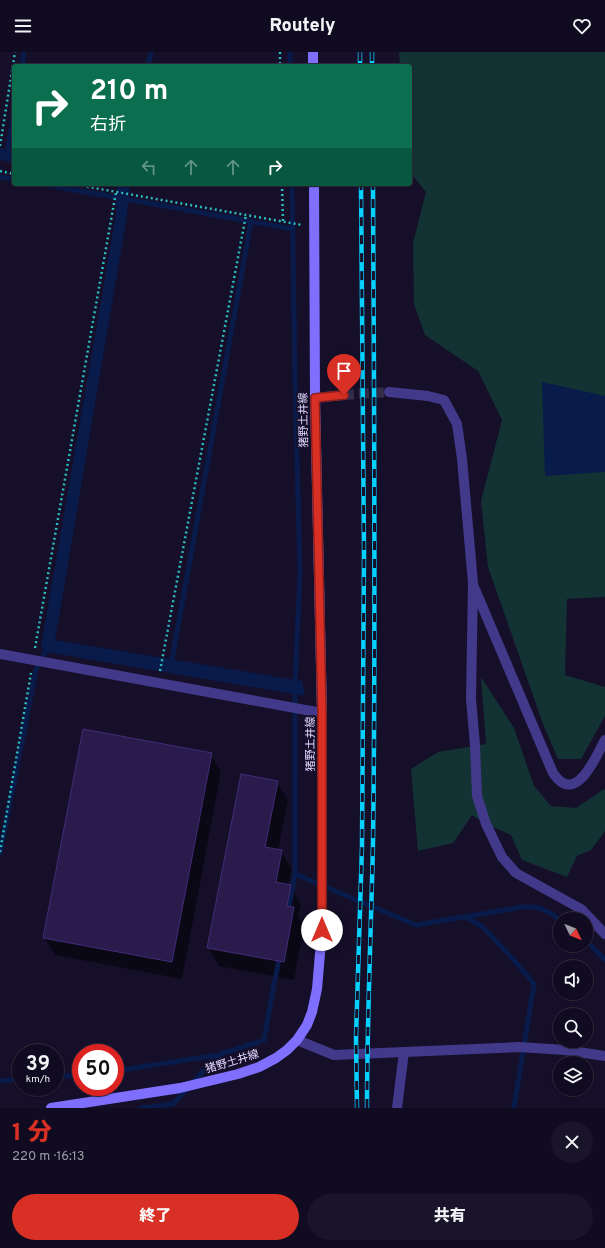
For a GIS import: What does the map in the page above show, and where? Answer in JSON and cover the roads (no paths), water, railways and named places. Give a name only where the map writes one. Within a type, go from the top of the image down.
[{"type":"main road","points":[[313,52],[313,64]]},
{"type":"main road","name":"猪野土井線","points":[[51,1108],[180,1088],[238,1074],[259,1067],[276,1058],[297,1040],[307,1025],[312,1012],[318,981],[322,930],[322,713],[315,398],[314,186]]},
{"type":"street","points":[[389,392],[428,396],[444,400],[457,424],[462,459],[473,583],[471,699],[477,796],[486,824],[502,857],[516,873],[581,909],[605,934]]},
{"type":"street","points":[[315,398],[344,395]]},
{"type":"street","points":[[473,583],[553,772],[559,781],[566,784],[574,784],[584,778],[605,740]]},
{"type":"street","points":[[0,654],[322,713]]},
{"type":"street","points":[[297,1040],[334,1055],[519,1047],[564,1050],[605,1056]]},
{"type":"street","points":[[397,1108],[404,1052]]},
{"type":"water","points":[[0,148],[12,151],[12,163],[0,160]]},
{"type":"water","points":[[117,186],[130,186],[127,215],[55,640],[302,681],[305,696],[47,652],[41,647],[116,214]]},
{"type":"water","points":[[542,382],[605,396],[605,472],[545,476]]},
{"type":"waterway","points":[[22,64],[24,52]]},
{"type":"waterway","points":[[148,64],[151,52]]},
{"type":"waterway","points":[[290,52],[290,64]]},
{"type":"waterway","points":[[7,154],[12,124]]},
{"type":"waterway","points":[[0,177],[12,179]]},
{"type":"waterway","points":[[53,186],[293,229]]},
{"type":"waterway","points":[[292,186],[300,573],[295,685]]},
{"type":"waterway","points":[[171,665],[251,222]]},
{"type":"waterway","points":[[0,853],[36,669],[48,647]]},
{"type":"waterway","points":[[295,688],[295,874],[416,925],[523,907],[543,909],[553,915]]},
{"type":"waterway","points":[[288,912],[295,874]]},
{"type":"waterway","points":[[466,917],[483,927],[534,984],[514,1108]]},
{"type":"waterway","points":[[593,947],[605,960]]},
{"type":"waterway","points":[[124,1070],[218,1055],[264,1040],[280,955]]},
{"type":"waterway","points":[[141,1108],[173,1104],[218,1055]]},
{"type":"waterway","points":[[64,1076],[72,1076]]},
{"type":"waterway","points":[[0,1081],[12,1080]]},
{"type":"tunnel","points":[[344,395],[389,392]]},
{"type":"railway","points":[[360,52],[360,64]]},
{"type":"railway","points":[[372,52],[372,64]]},
{"type":"railway","points":[[357,1108],[356,1037],[362,846],[364,552],[361,186]]},
{"type":"railway","points":[[367,1108],[374,761],[373,186]]}]
